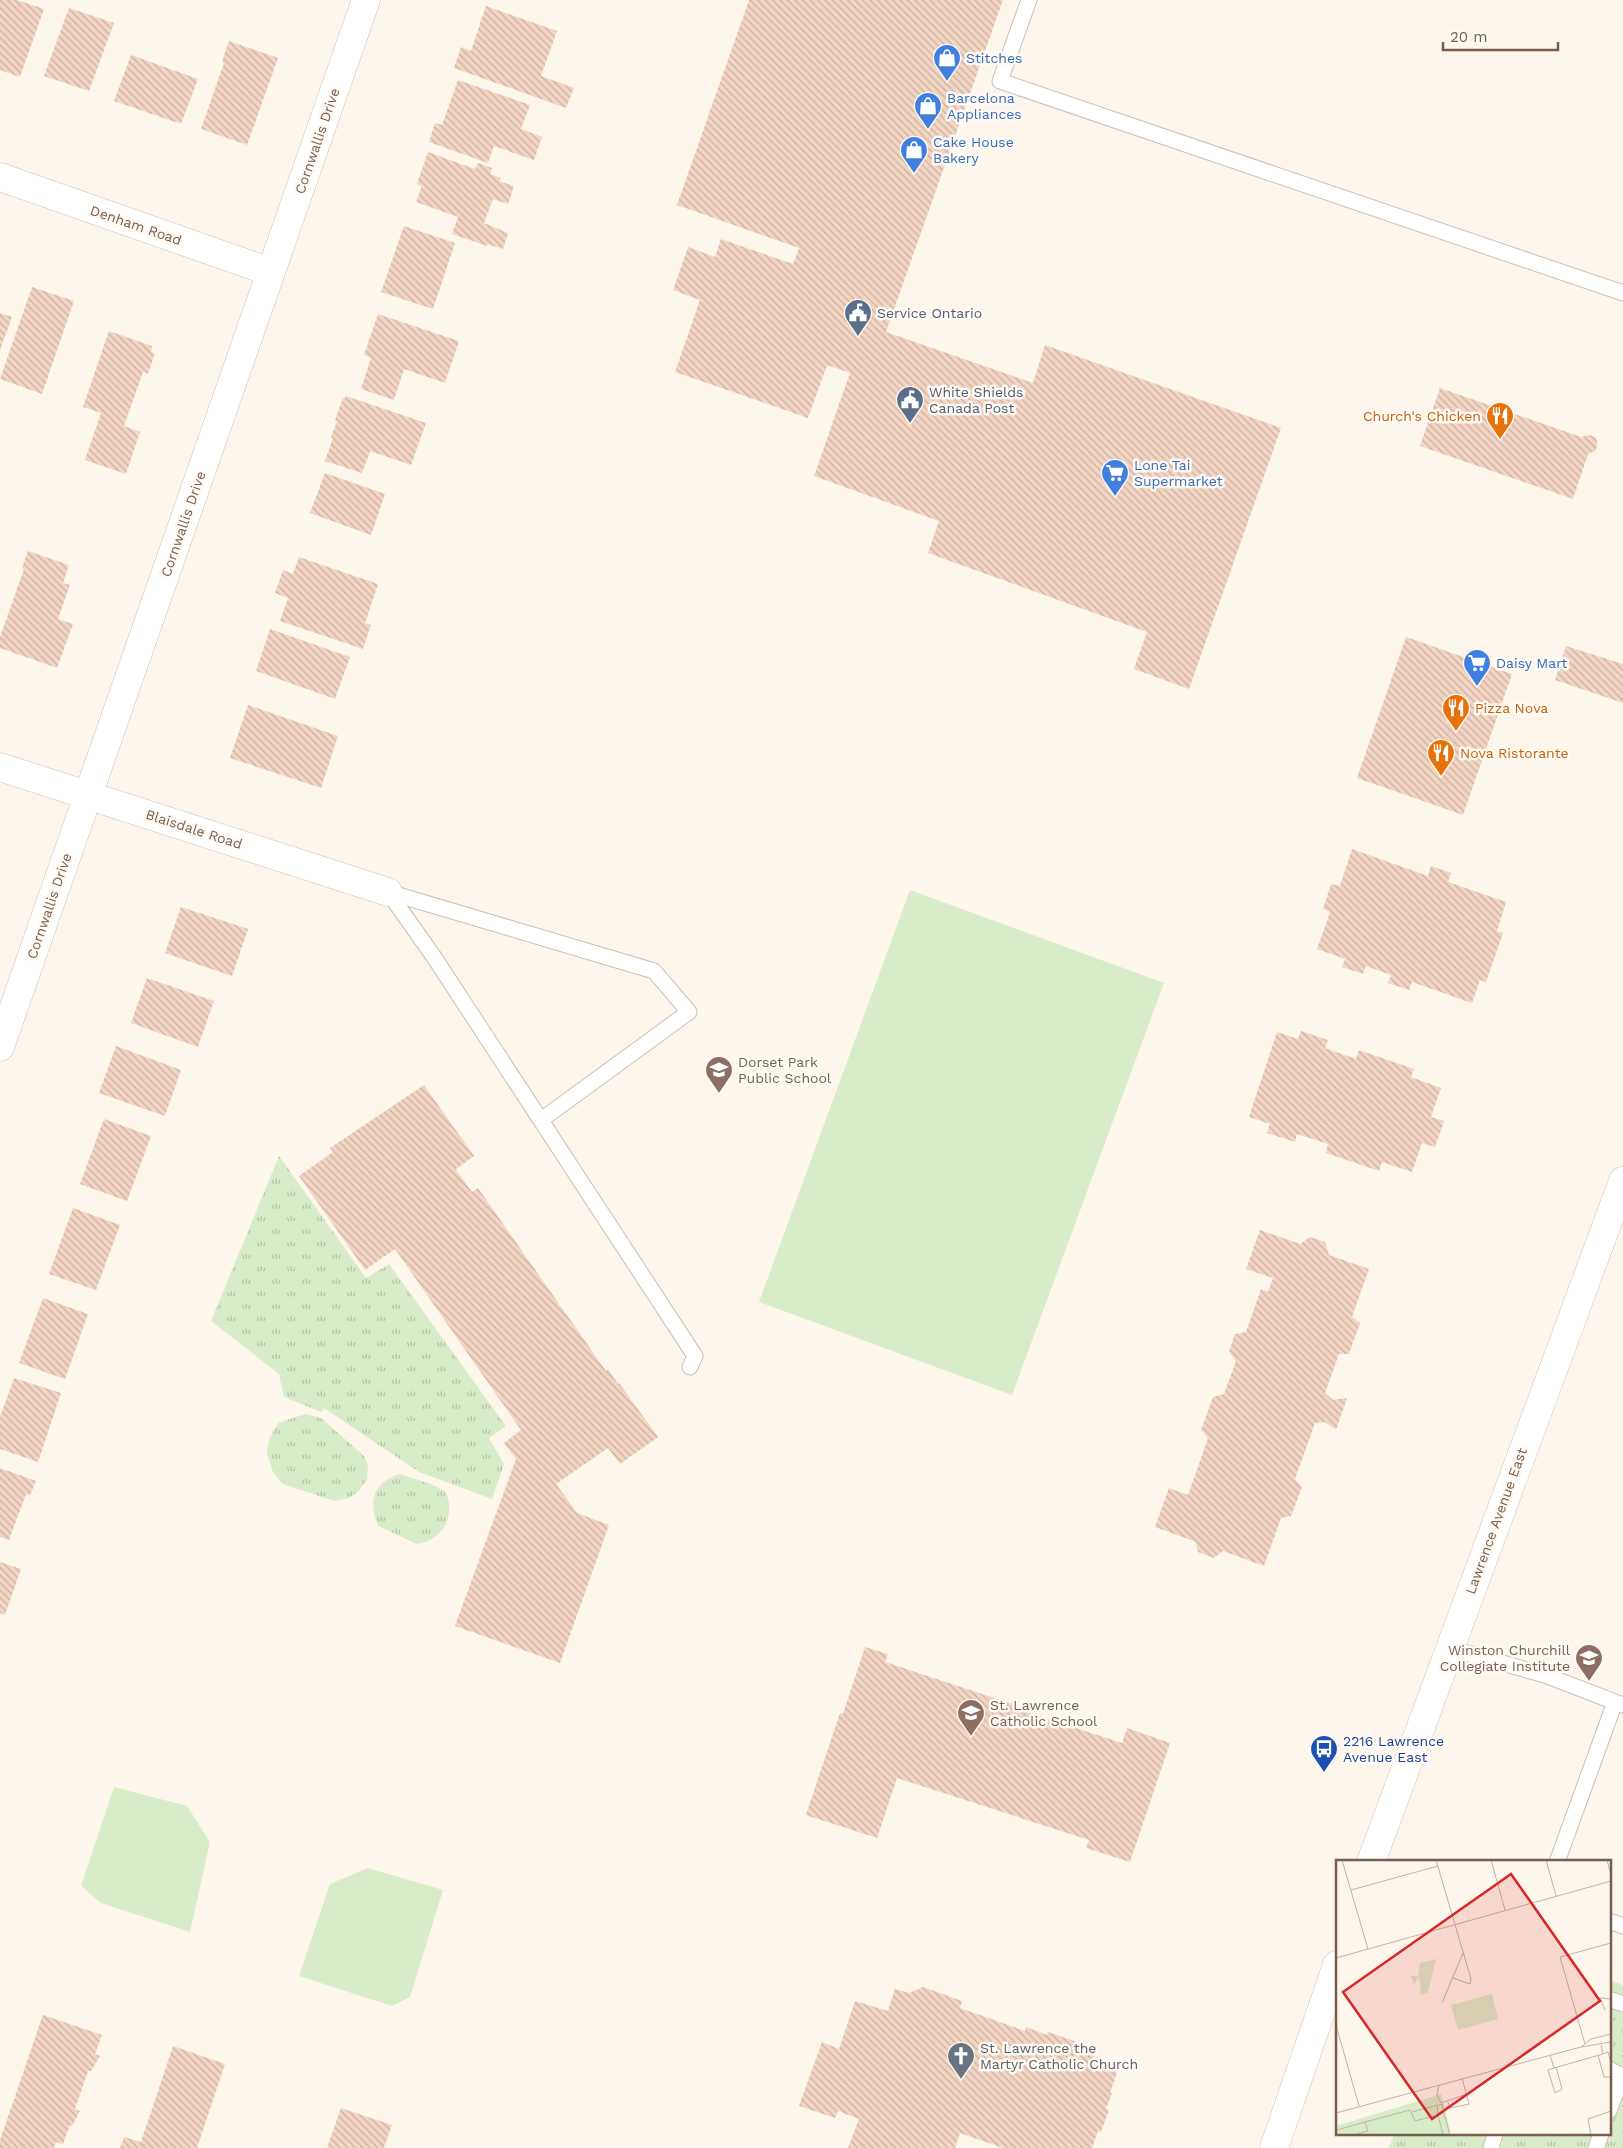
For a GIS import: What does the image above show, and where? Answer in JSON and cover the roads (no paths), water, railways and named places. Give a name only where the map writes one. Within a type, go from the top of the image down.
[{"type":"street","name":"Cornwallis Drive","points":[[0,1047],[366,0]]},
{"type":"street","name":"Denham Road","points":[[0,178],[271,272]]},
{"type":"street","name":"Blaisdale Road","points":[[0,766],[388,892]]},
{"type":"street","name":"Lawrence Avenue East","points":[[1372,1860],[1623,1181]]},
{"type":"street","points":[[1274,2148],[1336,1968]]},
{"type":"lane","points":[[1029,0],[1000,81],[1623,293]]},
{"type":"lane","points":[[388,892],[654,970],[689,1012],[541,1120]]},
{"type":"lane","points":[[388,892],[434,957],[695,1356],[690,1367]]},
{"type":"lane","points":[[1449,1648],[1545,1675],[1619,1704],[1557,1860]]},
{"type":"lane","points":[[1610,1921],[1623,1926]]},
{"type":"lane","points":[[1610,1999],[1623,2004]]},
{"type":"lane","points":[[1610,2069],[1623,2075],[1610,2108]]},
{"type":"lane","points":[[1490,2148],[1495,2136]]},
{"type":"lane","points":[[1596,2148],[1600,2136]]},
{"type":"place","name":"Stitches","points":[[947,82]]},
{"type":"place","name":"Barcelona Appliances","points":[[928,130]]},
{"type":"place","name":"Cake House Bakery","points":[[914,174]]},
{"type":"place","name":"Service Ontario","points":[[858,337]]},
{"type":"place","name":"White Shields Canada Post","points":[[910,424]]},
{"type":"place","name":"Church's Chicken","points":[[1500,440]]},
{"type":"place","name":"Lone Tai Supermarket","points":[[1115,497]]},
{"type":"place","name":"Daisy Mart","points":[[1477,687]]},
{"type":"place","name":"Pizza Nova","points":[[1456,732]]},
{"type":"place","name":"Nova Ristorante","points":[[1441,777]]},
{"type":"place","name":"Dorset Park Public School","points":[[719,1094]]},
{"type":"place","name":"Winston Churchill Collegiate Institute","points":[[1589,1682]]},
{"type":"place","name":"St. Lawrence Catholic School","points":[[971,1737]]},
{"type":"place","name":"2216 Lawrence Avenue East","points":[[1324,1773]]},
{"type":"place","name":"St. Lawrence the Martyr Catholic Church","points":[[961,2080]]}]
